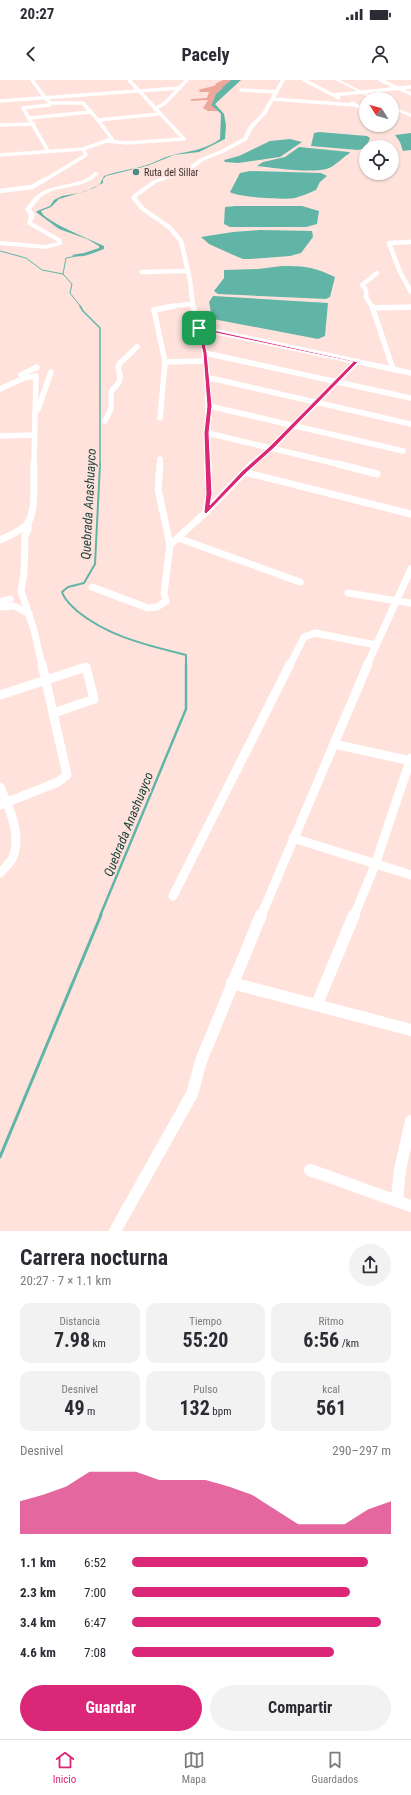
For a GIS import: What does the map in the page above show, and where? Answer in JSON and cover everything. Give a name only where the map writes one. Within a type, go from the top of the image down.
[{"type":"street","points":[[32,80],[51,103]]},
{"type":"street","points":[[0,155],[83,149],[108,141],[140,145],[154,141],[184,139],[159,114],[129,80]]},
{"type":"street","points":[[155,109],[165,103],[188,80]]},
{"type":"street","points":[[206,512],[209,494],[207,433],[209,406],[205,353],[192,304],[190,280],[181,241],[163,222],[139,204],[134,198],[154,182],[188,170],[201,160],[223,152],[243,141],[251,127],[264,114],[283,80]]},
{"type":"street","points":[[304,80],[359,107]]},
{"type":"street","points":[[337,80],[362,92],[411,87]]},
{"type":"street","points":[[346,80],[370,91]]},
{"type":"street","points":[[380,80],[411,94]]},
{"type":"street","points":[[7,106],[2,104],[2,101],[180,88]]},
{"type":"street","points":[[242,90],[276,92]]},
{"type":"street","points":[[334,95],[359,92]]},
{"type":"street","points":[[273,99],[355,105]]},
{"type":"street","points":[[19,106],[26,108],[49,105],[51,103],[84,104],[112,139],[108,141]]},
{"type":"street","points":[[399,105],[411,111]]},
{"type":"street","points":[[26,108],[23,108],[34,124],[47,149]]},
{"type":"street","points":[[399,110],[411,116]]},
{"type":"street","points":[[29,118],[91,112]]},
{"type":"street","points":[[98,120],[159,114]]},
{"type":"street","points":[[0,125],[34,124]]},
{"type":"street","points":[[44,144],[50,144]]},
{"type":"street","points":[[55,145],[91,146]]},
{"type":"street","points":[[0,191],[32,187],[86,155],[83,149]]},
{"type":"street","points":[[0,243],[21,244],[31,247],[51,247],[61,243],[59,240],[29,223],[32,215],[28,209],[41,194],[60,187],[77,186],[92,178],[96,174]]},
{"type":"street","points":[[411,242],[389,243],[400,272],[411,292]]},
{"type":"street","points":[[142,272],[187,271]]},
{"type":"street","points":[[377,273],[362,285],[365,287],[367,293],[366,297],[373,308],[393,369]]},
{"type":"street","points":[[160,418],[165,362],[154,310],[164,307],[192,304]]},
{"type":"street","points":[[373,308],[411,307]]},
{"type":"street","points":[[199,328],[411,373]]},
{"type":"street","points":[[105,421],[111,409],[111,392],[119,382],[120,376],[118,367],[128,352],[137,347]]},
{"type":"street","points":[[205,353],[411,398]]},
{"type":"street","points":[[165,362],[205,361]]},
{"type":"street","points":[[170,545],[206,512],[244,472],[271,448],[356,362]]},
{"type":"street","points":[[0,384],[37,367]]},
{"type":"street","points":[[36,414],[51,372]]},
{"type":"street","points":[[0,388],[24,378],[36,376],[33,507],[25,536],[24,573],[21,591],[29,614],[46,680],[67,775],[65,778],[14,798],[3,804]]},
{"type":"street","points":[[206,377],[314,403],[411,424]]},
{"type":"street","points":[[209,406],[403,451]]},
{"type":"street","points":[[207,433],[377,474]]},
{"type":"street","points":[[0,436],[34,434]]},
{"type":"street","points":[[92,587],[148,608],[157,607],[166,601],[164,593],[170,545],[158,489],[160,459]]},
{"type":"street","points":[[244,472],[411,514]]},
{"type":"street","points":[[0,540],[20,530],[28,523]]},
{"type":"street","points":[[178,538],[300,582]]},
{"type":"street","points":[[115,1231],[192,1094],[201,1061],[232,983],[376,645],[411,568]]},
{"type":"street","points":[[348,593],[411,603]]},
{"type":"street","points":[[0,602],[10,599]]},
{"type":"street","points":[[0,607],[14,606],[29,614]]},
{"type":"street","points":[[173,896],[304,637],[315,633],[376,645]]},
{"type":"street","points":[[0,694],[86,668],[94,700],[54,713]]},
{"type":"street","points":[[317,1004],[376,865],[411,760],[334,744]]},
{"type":"street","points":[[0,787],[3,804],[15,837],[15,851],[12,860],[0,873]]},
{"type":"street","points":[[293,838],[411,875]]},
{"type":"street","points":[[232,983],[317,1004],[411,1030]]},
{"type":"street","points":[[397,1200],[400,1169],[411,1121]]},
{"type":"street","points":[[310,1170],[411,1206]]},
{"type":"shaded area","points":[[223,80],[232,80],[216,94],[212,105],[218,111],[208,111],[203,108],[208,100],[190,101],[192,99],[207,98],[209,92],[199,92],[200,90],[197,90],[214,86]]},
{"type":"water","points":[[232,80],[241,80],[215,104],[224,114],[226,125],[225,139],[199,152],[174,155],[147,166],[106,176],[103,179],[103,183],[98,185],[104,176],[147,165],[169,156],[203,148],[220,139],[221,114],[212,105],[216,94]]},
{"type":"water","points":[[319,132],[367,136],[370,138],[369,140],[359,140],[358,150],[311,146],[314,133]]},
{"type":"water","points":[[411,133],[411,150],[403,151],[399,140],[395,135]]},
{"type":"water","points":[[290,139],[302,142],[280,157],[238,163],[225,162],[224,160],[239,156],[270,141]]},
{"type":"water","points":[[299,147],[350,153],[332,167],[322,170],[294,170],[257,166],[263,162],[285,157]]},
{"type":"water","points":[[250,171],[321,173],[327,176],[320,182],[316,190],[295,198],[262,198],[234,194],[230,192],[240,173]]},
{"type":"water","points":[[88,190],[59,199],[51,207],[41,211],[50,220],[59,225],[104,246],[104,249],[92,254],[75,256],[71,255],[84,253],[99,248],[99,246],[87,239],[59,229],[36,212],[50,206],[54,200],[62,196]]},
{"type":"water","points":[[302,206],[319,211],[317,224],[306,227],[230,227],[224,224],[225,207]]},
{"type":"water","points":[[260,230],[312,231],[313,237],[301,253],[290,256],[243,259],[209,244],[201,237],[233,232]]},
{"type":"water","points":[[282,266],[309,268],[335,277],[330,297],[326,299],[218,294],[214,291],[224,278],[224,270],[258,269]]},
{"type":"water","points":[[213,296],[328,303],[325,336],[318,339],[212,318],[209,302]]},
{"type":"waterway","name":"Quebrada Anashuayco","points":[[222,88],[232,80]]},
{"type":"waterway","name":"Quebrada Anashuayco","points":[[215,108],[212,105],[216,96]]},
{"type":"waterway","points":[[0,251],[26,258],[42,270],[63,274]]},
{"type":"waterway","name":"Quebrada Anashuayco","points":[[63,274],[66,258],[77,256]]},
{"type":"waterway","name":"Quebrada Anashuayco","points":[[63,274],[72,284],[70,293],[81,307]]},
{"type":"waterway","name":"Quebrada Anashuayco","points":[[80,306],[100,328],[100,464]]},
{"type":"waterway","name":"Quebrada Anashuayco","points":[[100,464],[95,564],[84,583],[68,587],[62,592],[63,595],[68,603],[77,611],[89,620],[115,634],[157,648],[186,655],[186,709],[100,916]]},
{"type":"waterway","name":"Quebrada Anashuayco","points":[[0,1157],[101,915]]},
{"type":"place","name":"Ruta del Sillar","points":[[136,172]]},
{"type":"route","points":[[199,328],[356,362],[271,448],[229,487],[206,512],[209,494],[207,433],[209,406],[205,353],[199,328]]}]
